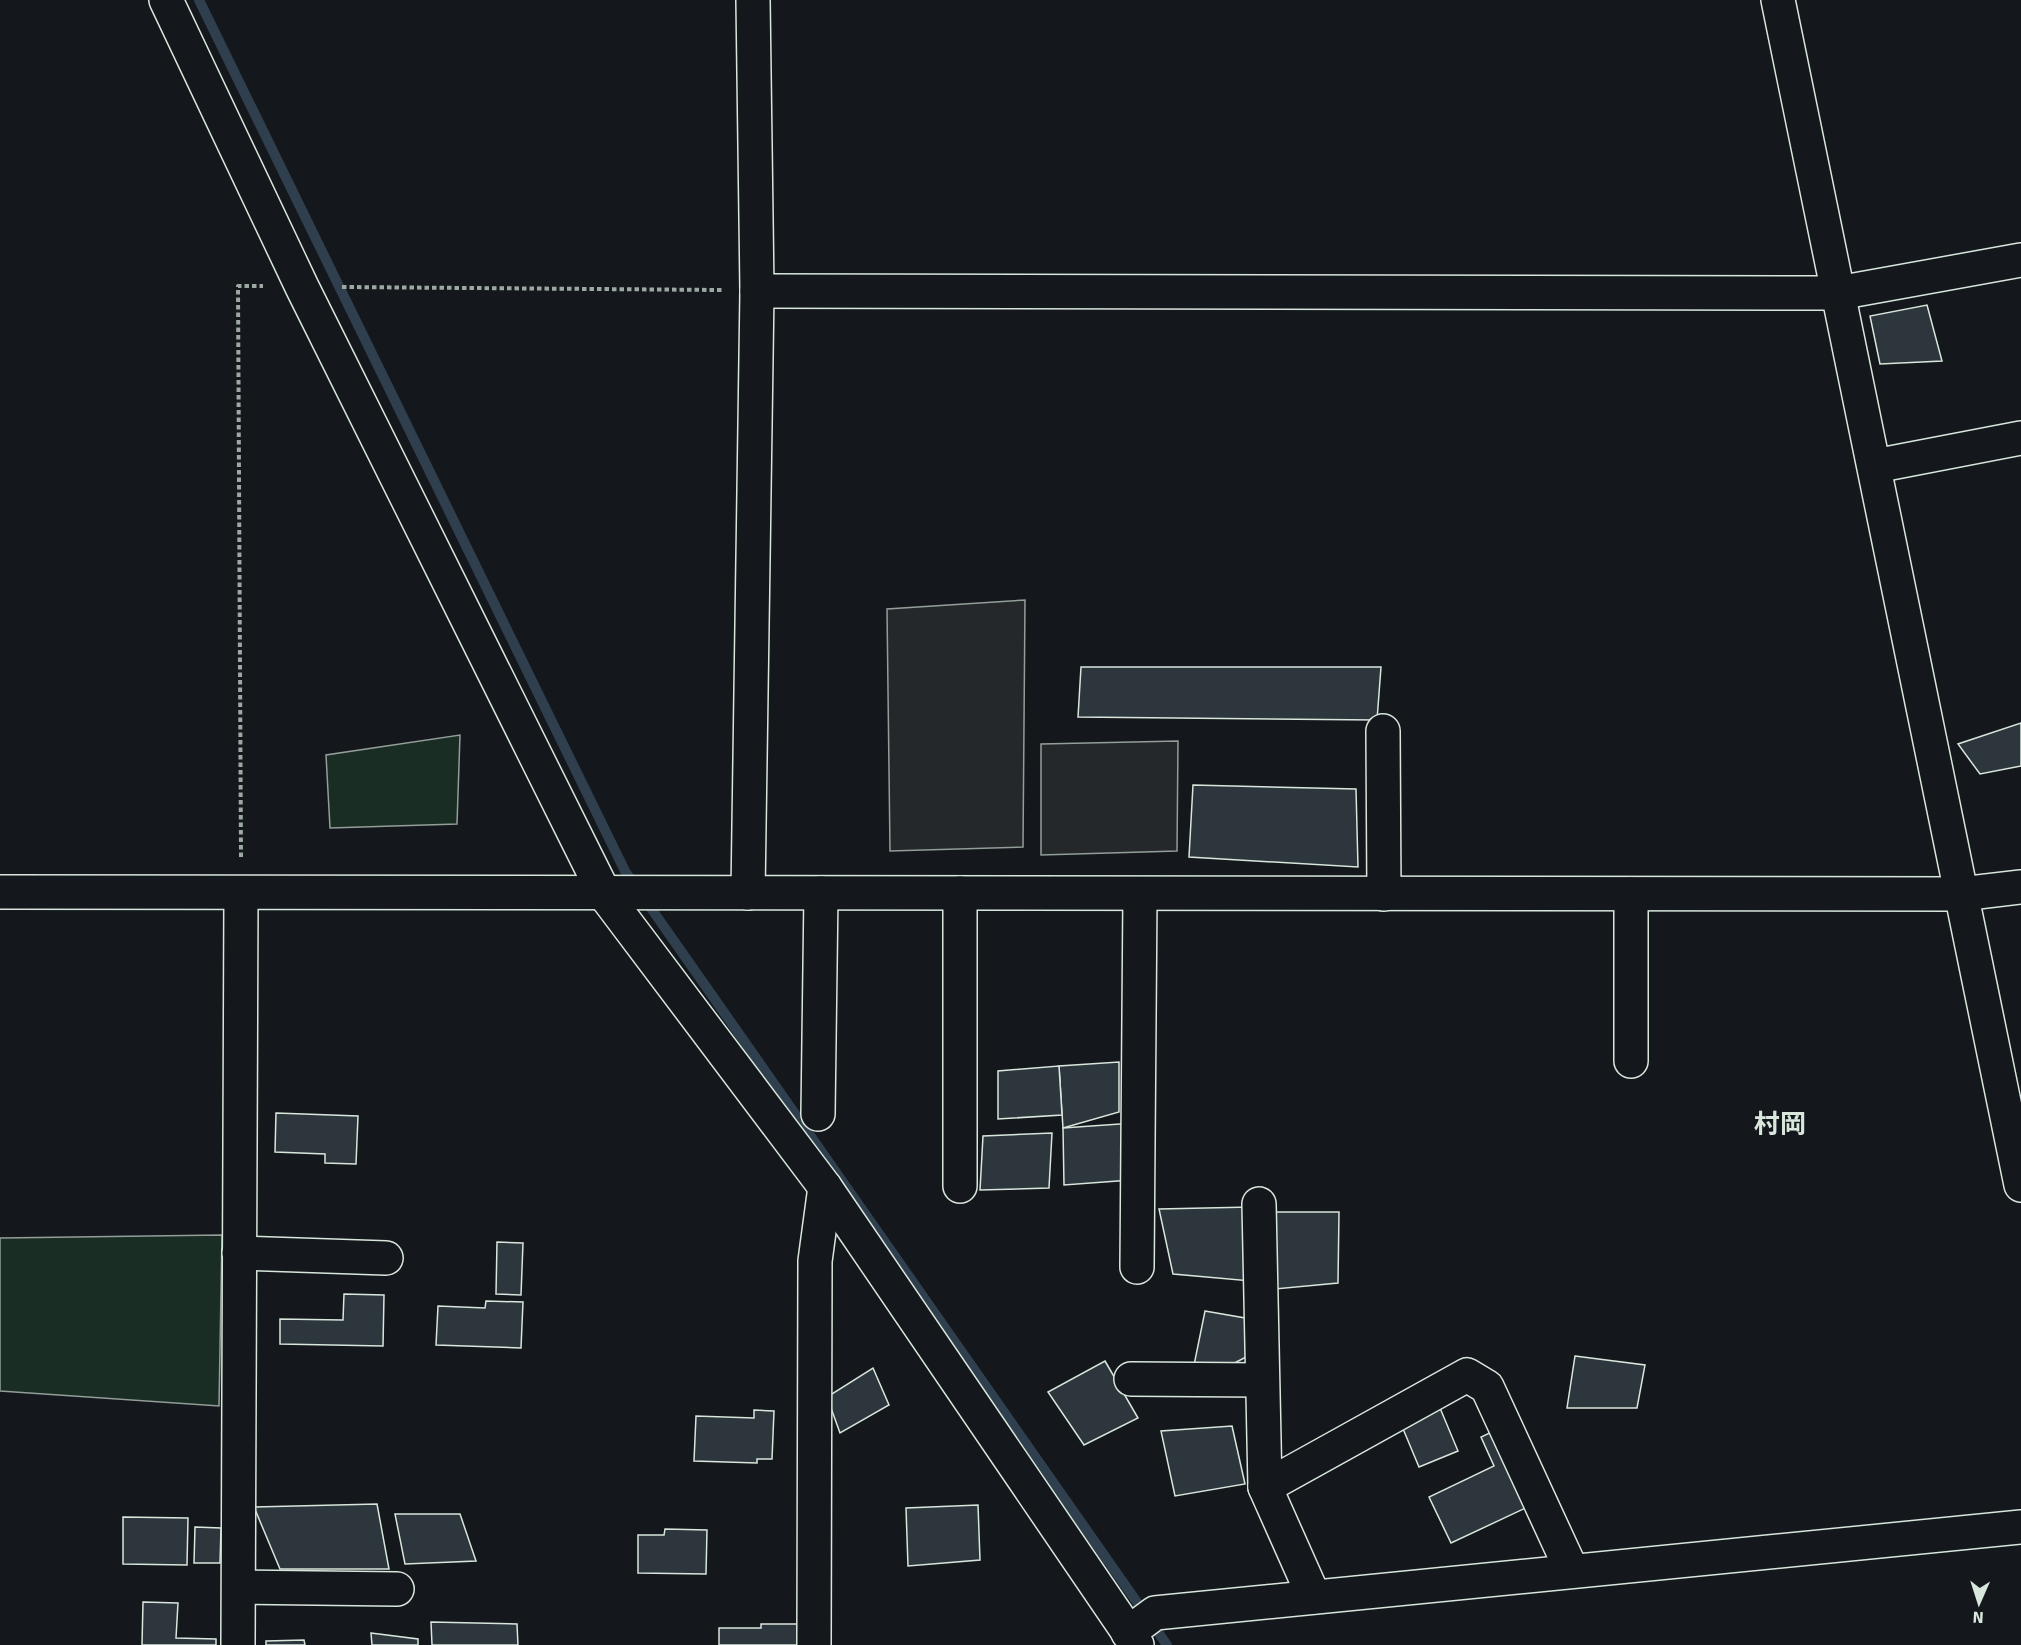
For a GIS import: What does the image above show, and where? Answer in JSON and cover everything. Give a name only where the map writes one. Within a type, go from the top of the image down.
[{"type":"street","points":[[166,0],[302,287],[605,895],[825,1188],[1133,1639],[1155,1613],[2021,1527]]},
{"type":"street","points":[[748,893],[757,291],[753,0]]},
{"type":"street","points":[[1778,0],[2021,1185]]},
{"type":"street","points":[[757,291],[1838,293],[2021,260]]},
{"type":"street","points":[[1875,466],[2021,438]]},
{"type":"street","points":[[1383,731],[1384,894]]},
{"type":"street","points":[[0,892],[605,895],[748,893],[1961,894],[2021,887]]},
{"type":"street","points":[[818,1114],[822,893]]},
{"type":"street","points":[[238,1645],[241,894]]},
{"type":"street","points":[[960,894],[960,1186]]},
{"type":"street","points":[[1137,1267],[1140,894]]},
{"type":"street","points":[[1631,894],[1631,1060]]},
{"type":"street","points":[[814,1645],[815,1261],[825,1188]]},
{"type":"street","points":[[1259,1204],[1265,1487],[1314,1597]]},
{"type":"street","points":[[240,1252],[386,1258]]},
{"type":"street","points":[[1265,1487],[1467,1375],[1487,1387],[1572,1571]]},
{"type":"street","points":[[1131,1379],[1262,1380]]},
{"type":"street","points":[[239,1587],[398,1589]]},
{"type":"green space","points":[[460,735],[457,824],[330,828],[326,755]]},
{"type":"green space","points":[[222,1235],[219,1406],[0,1391],[0,1238]]},
{"type":"shaded area","points":[[1025,600],[1023,847],[890,851],[887,609]]},
{"type":"shaded area","points":[[1178,741],[1177,851],[1041,855],[1041,744]]},
{"type":"building","points":[[1927,305],[1942,361],[1880,364],[1870,316]]},
{"type":"building","points":[[1081,667],[1381,667],[1377,720],[1078,717]]},
{"type":"building","points":[[2021,723],[2021,766],[1980,774],[1958,744]]},
{"type":"building","points":[[1193,785],[1356,789],[1358,867],[1189,857]]},
{"type":"building","points":[[1119,1062],[1119,1112],[1063,1128],[1059,1066]]},
{"type":"building","points":[[1059,1066],[1062,1115],[998,1119],[998,1071]]},
{"type":"building","points":[[276,1113],[358,1116],[356,1164],[325,1163],[325,1154],[275,1152]]},
{"type":"building","points":[[1134,1123],[1131,1180],[1064,1185],[1063,1128]]},
{"type":"building","points":[[1052,1133],[1049,1188],[980,1190],[983,1136]]},
{"type":"building","points":[[1251,1207],[1251,1281],[1173,1274],[1159,1209]]},
{"type":"building","points":[[1276,1212],[1339,1212],[1338,1283],[1275,1289]]},
{"type":"building","points":[[497,1242],[523,1243],[521,1295],[496,1294]]},
{"type":"building","points":[[344,1294],[384,1295],[383,1346],[280,1344],[280,1319],[343,1320]]},
{"type":"building","points":[[486,1301],[523,1302],[521,1348],[436,1345],[438,1306],[485,1308]]},
{"type":"building","points":[[1205,1311],[1245,1318],[1252,1354],[1215,1373],[1193,1370]]},
{"type":"building","points":[[1575,1356],[1645,1365],[1637,1408],[1567,1408]]},
{"type":"building","points":[[1105,1361],[1138,1418],[1084,1445],[1048,1392]]},
{"type":"building","points":[[873,1368],[889,1405],[840,1433],[827,1397]]},
{"type":"building","points":[[1440,1408],[1458,1451],[1419,1467],[1401,1424]]},
{"type":"building","points":[[754,1410],[774,1411],[772,1459],[757,1459],[757,1463],[694,1461],[696,1416],[754,1418]]},
{"type":"building","points":[[1232,1426],[1245,1484],[1175,1496],[1161,1431]]},
{"type":"building","points":[[1498,1429],[1534,1504],[1451,1543],[1429,1497],[1494,1466],[1481,1437]]},
{"type":"building","points":[[377,1504],[389,1569],[280,1569],[254,1507]]},
{"type":"building","points":[[978,1505],[980,1560],[908,1566],[906,1508]]},
{"type":"building","points":[[395,1514],[460,1514],[476,1561],[405,1564]]},
{"type":"building","points":[[123,1517],[188,1518],[187,1565],[123,1564]]},
{"type":"building","points":[[195,1527],[221,1528],[220,1563],[194,1563]]},
{"type":"building","points":[[665,1529],[707,1530],[706,1574],[638,1573],[638,1535],[664,1535]]},
{"type":"building","points":[[143,1602],[178,1603],[176,1638],[216,1639],[216,1645],[142,1645]]},
{"type":"building","points":[[431,1622],[517,1624],[518,1645],[432,1645]]},
{"type":"building","points":[[761,1624],[802,1624],[802,1645],[719,1645],[719,1628],[761,1628]]},
{"type":"building","points":[[371,1633],[418,1639],[418,1645],[372,1645]]},
{"type":"building","points":[[304,1640],[305,1645],[266,1645],[266,1641]]},
{"type":"waterway","points":[[199,0],[625,871],[1167,1645]]},
{"type":"district","name":"村岡","points":[[1780,1124]]}]
